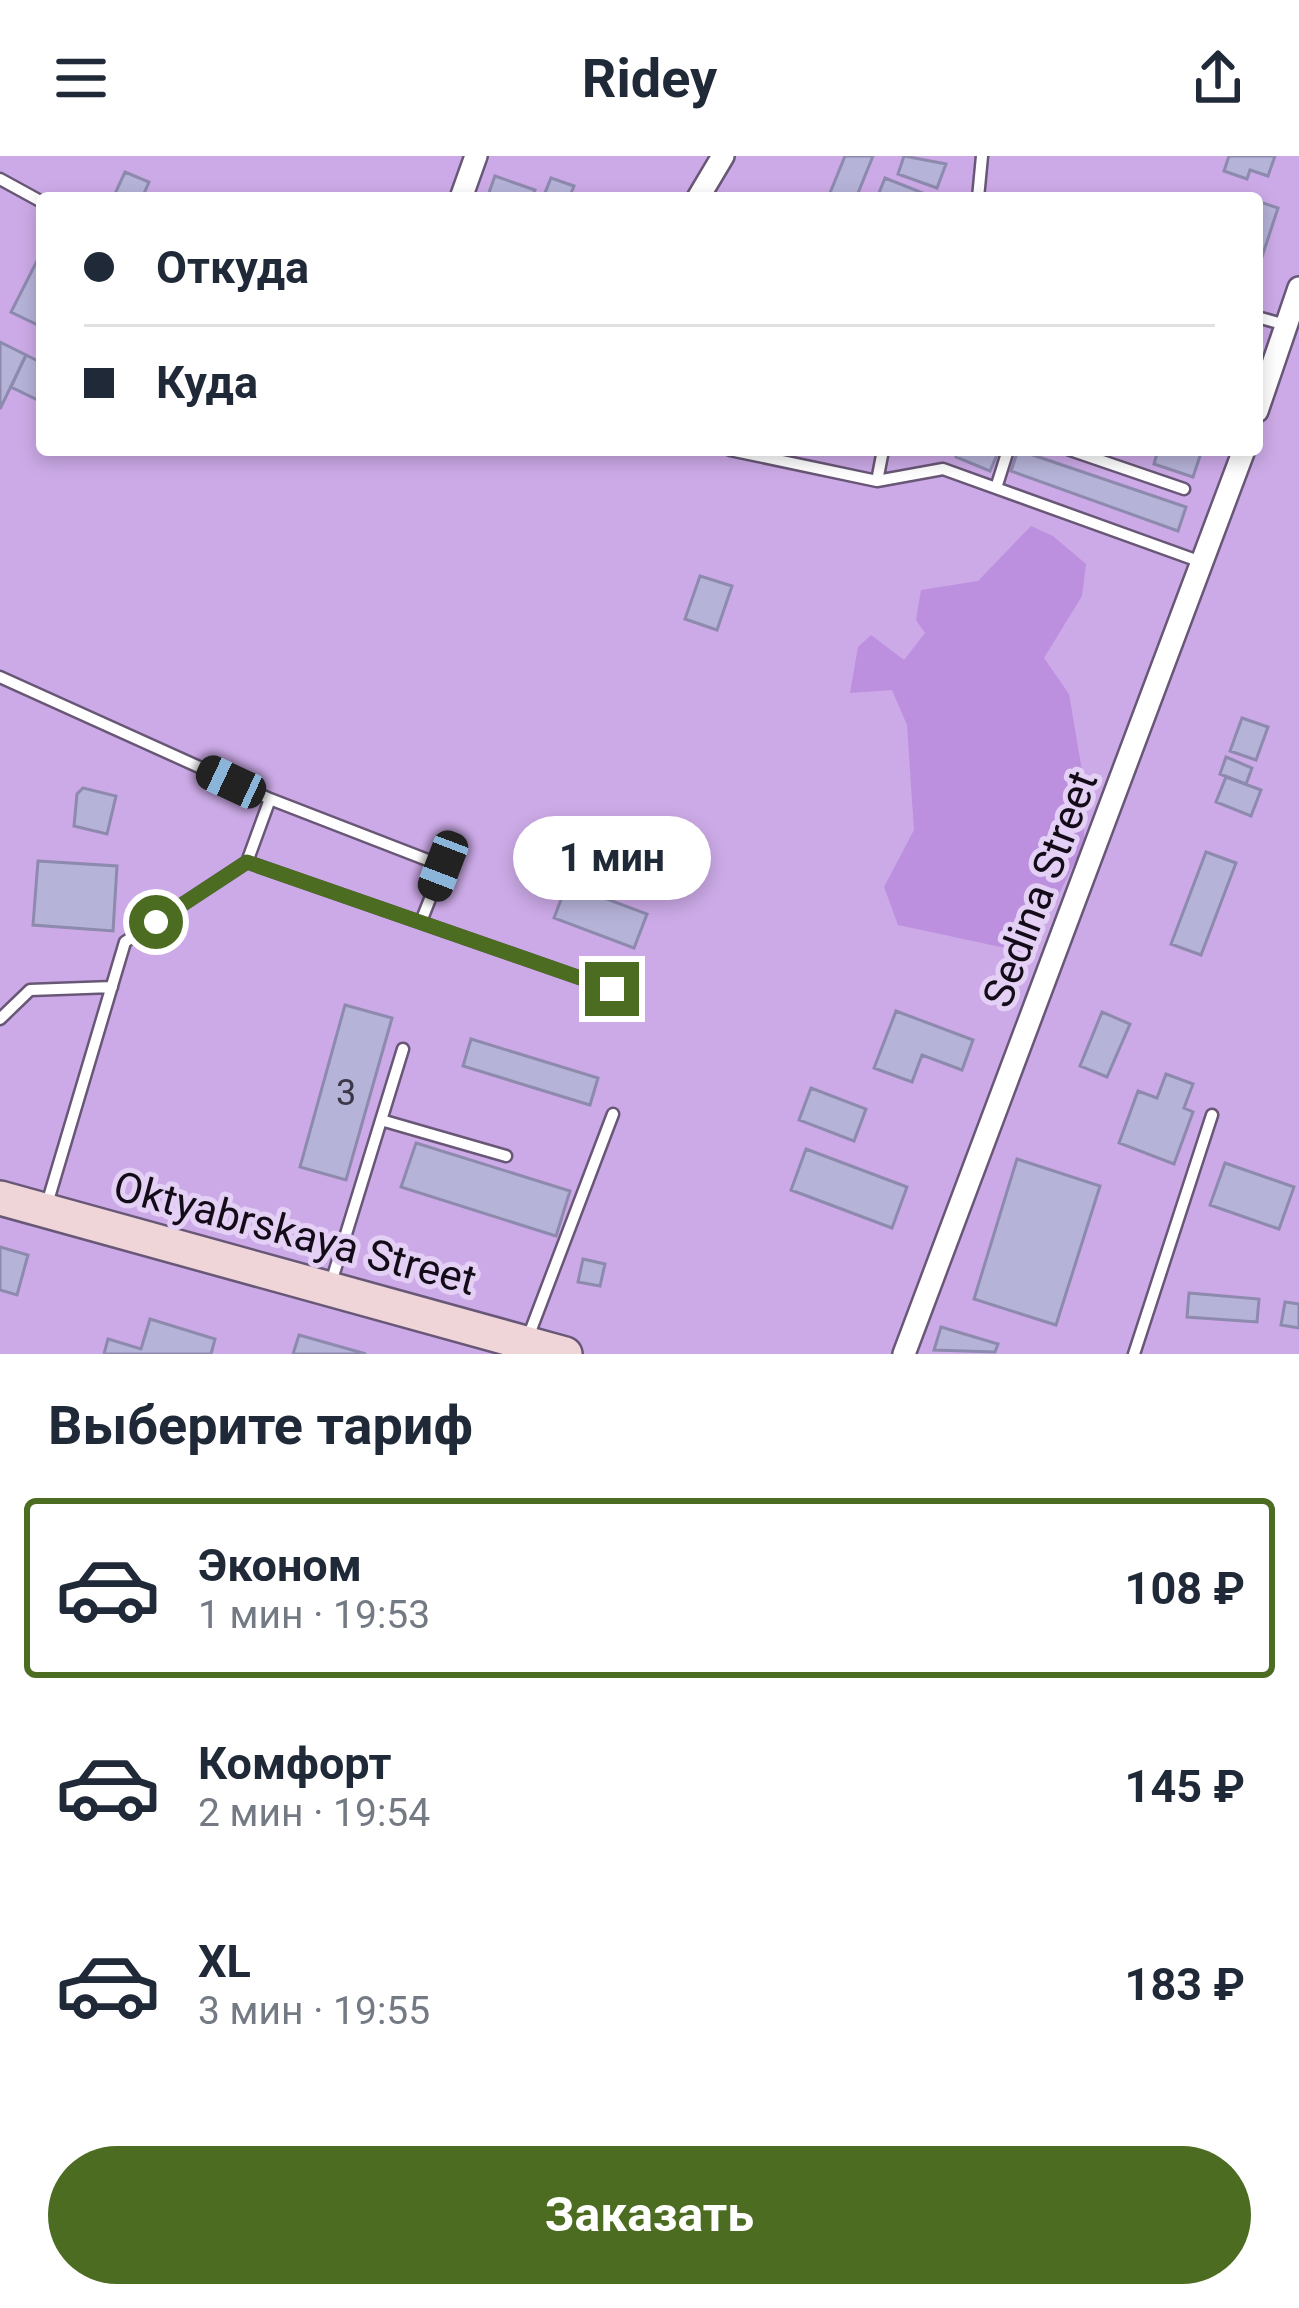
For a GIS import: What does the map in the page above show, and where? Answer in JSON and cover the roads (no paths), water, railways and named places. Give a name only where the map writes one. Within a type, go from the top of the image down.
[{"type":"main road","name":"Oktyabrskaya Street","points":[[0,1198],[565,1354]]},
{"type":"street","points":[[462,192],[476,156]]},
{"type":"street","points":[[702,192],[723,156]]},
{"type":"street","points":[[1263,393],[1299,288]]},
{"type":"street","name":"Sedina Street","points":[[904,1354],[1242,456]]},
{"type":"lane","points":[[979,192],[982,156]]},
{"type":"lane","points":[[0,179],[36,199]]},
{"type":"lane","points":[[1263,318],[1286,326]]},
{"type":"lane","points":[[759,456],[878,481],[943,469],[1205,564]]},
{"type":"lane","points":[[878,481],[882,456]]},
{"type":"lane","points":[[996,488],[1006,456]]},
{"type":"lane","points":[[1088,456],[1184,489]]},
{"type":"lane","points":[[0,677],[270,799],[443,866],[422,920]]},
{"type":"lane","points":[[45,1211],[125,942],[247,862],[270,799]]},
{"type":"lane","points":[[247,862],[612,989]]},
{"type":"lane","points":[[0,1019],[30,990],[112,987]]},
{"type":"lane","points":[[329,1289],[404,1049]]},
{"type":"lane","points":[[526,1343],[613,1114]]},
{"type":"lane","points":[[1134,1354],[1212,1114]]},
{"type":"lane","points":[[382,1120],[506,1156]]}]
